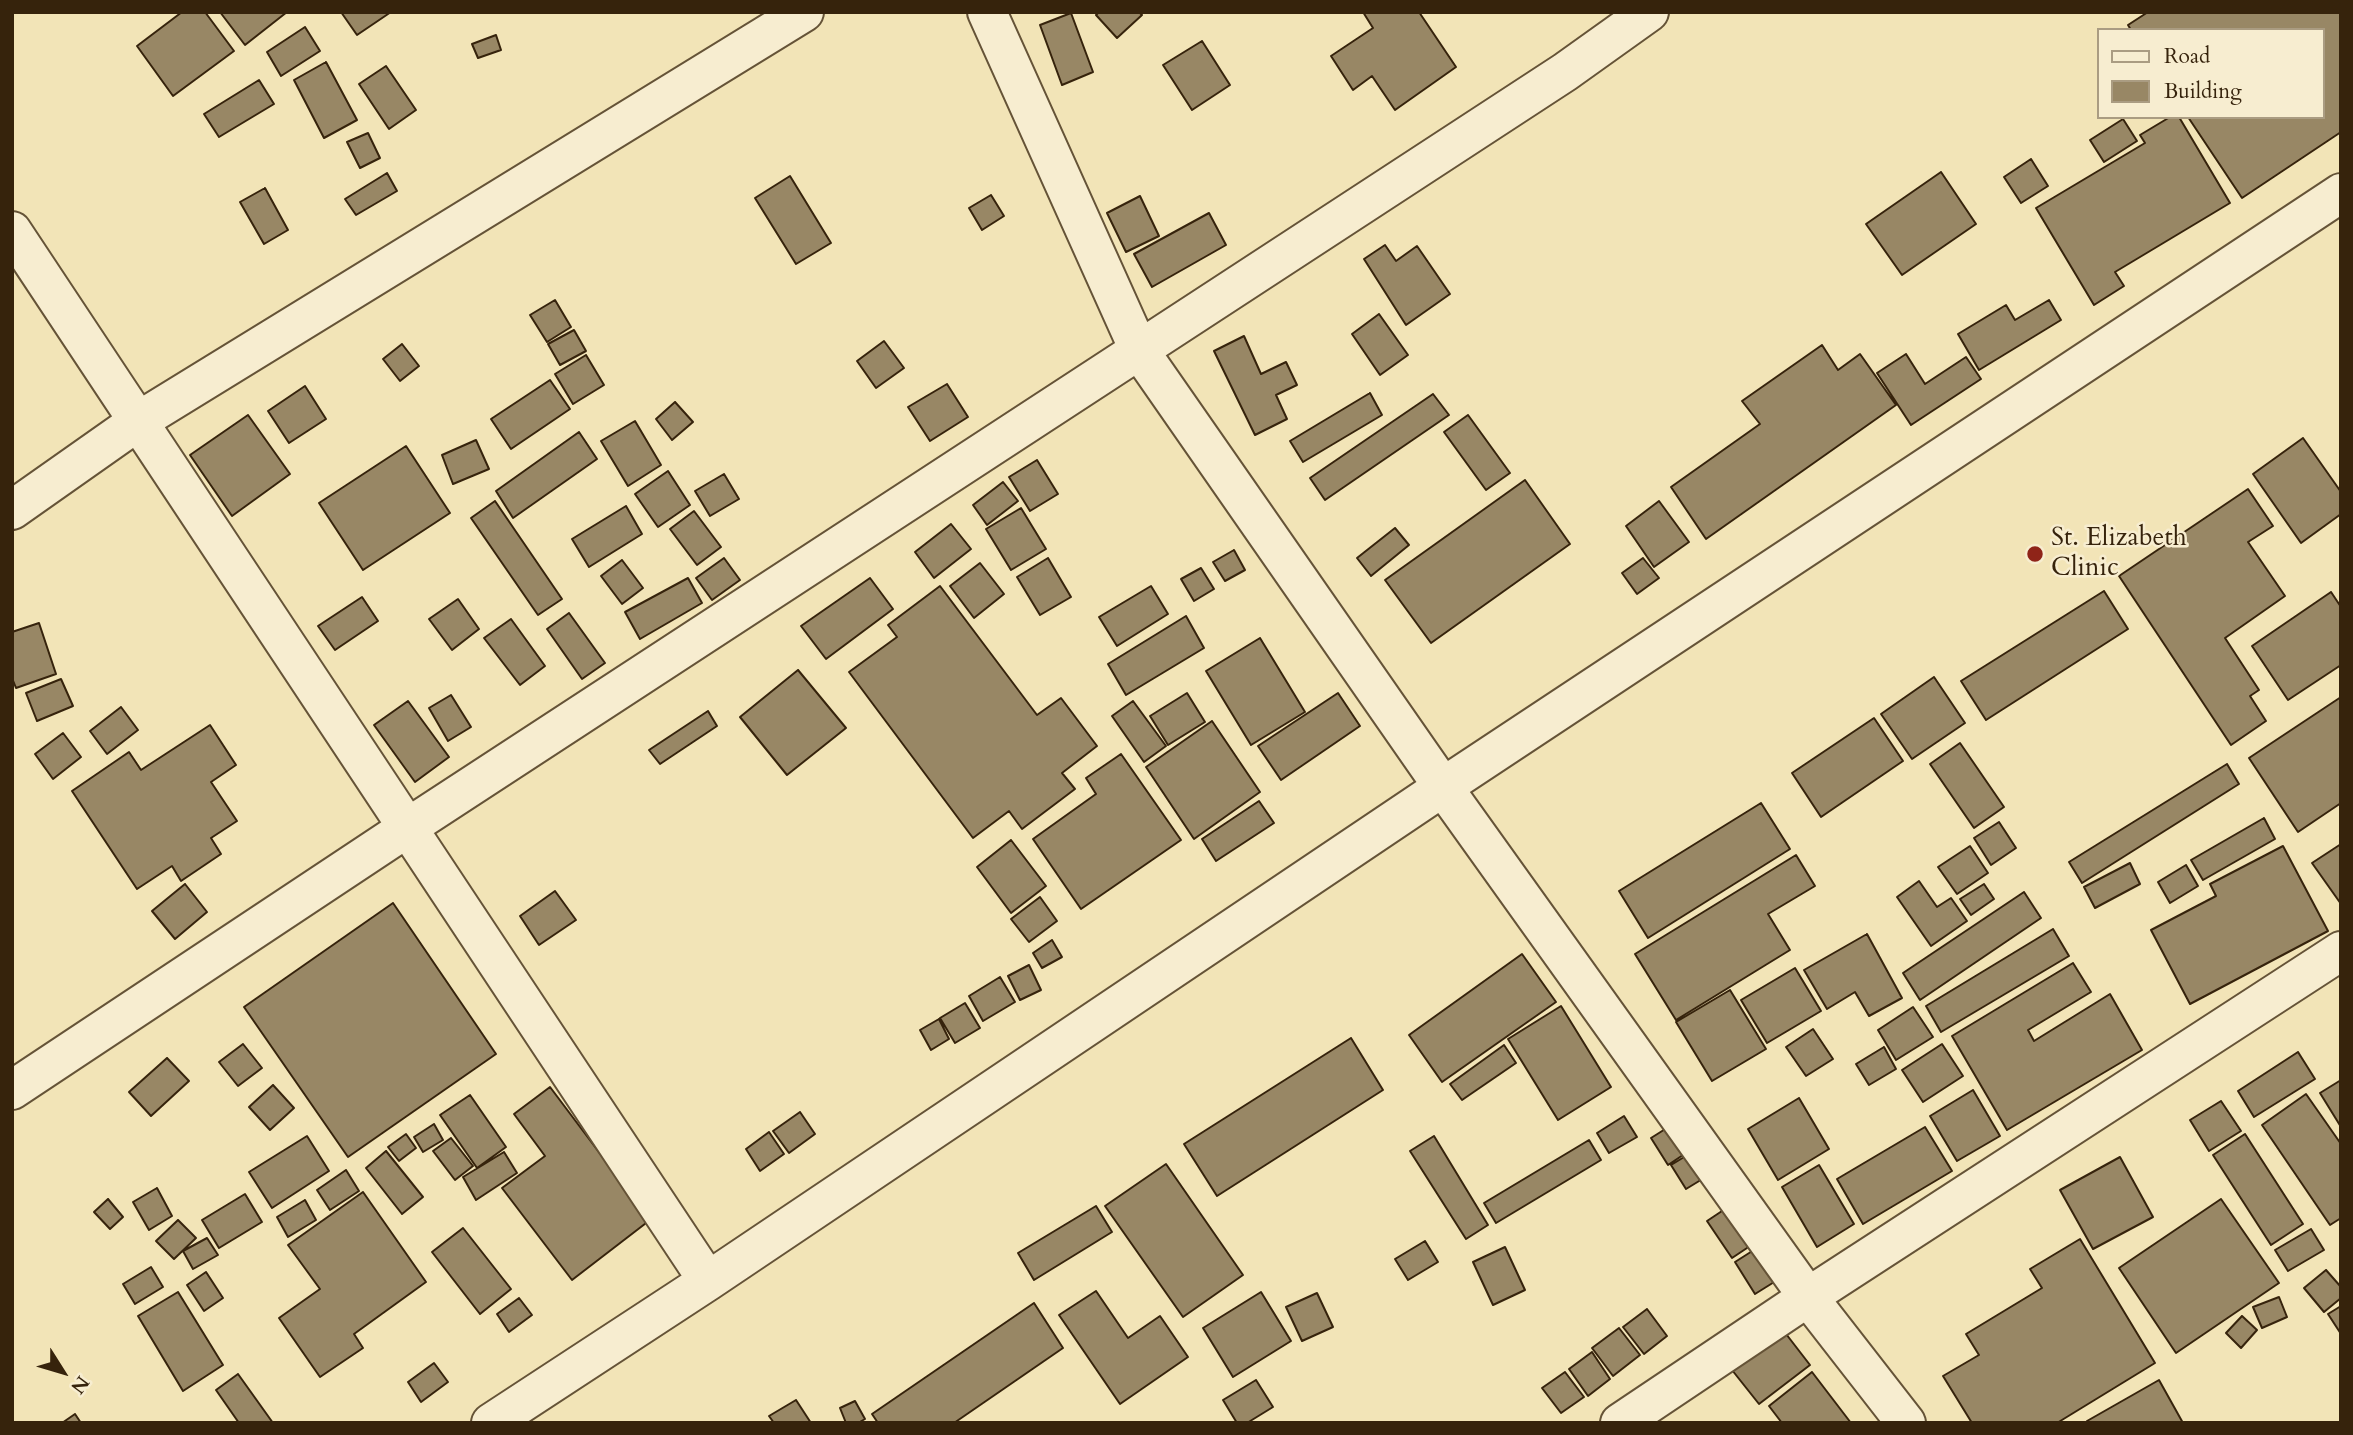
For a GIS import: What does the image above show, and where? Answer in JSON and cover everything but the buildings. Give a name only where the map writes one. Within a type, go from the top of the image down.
[{"type":"street","points":[[12,510],[137,422],[804,12]]},
{"type":"street","points":[[987,12],[1139,350],[1443,787],[1808,1297],[1906,1423]]},
{"type":"street","points":[[12,1090],[407,828],[1565,72],[1649,12]]},
{"type":"street","points":[[491,1423],[708,1281],[1443,787],[2341,193]]},
{"type":"street","points":[[12,231],[708,1281]]},
{"type":"street","points":[[1620,1423],[1808,1297],[2341,950]]},
{"type":"place","name":"St. Elizabeth Clinic","points":[[2035,554]]}]
